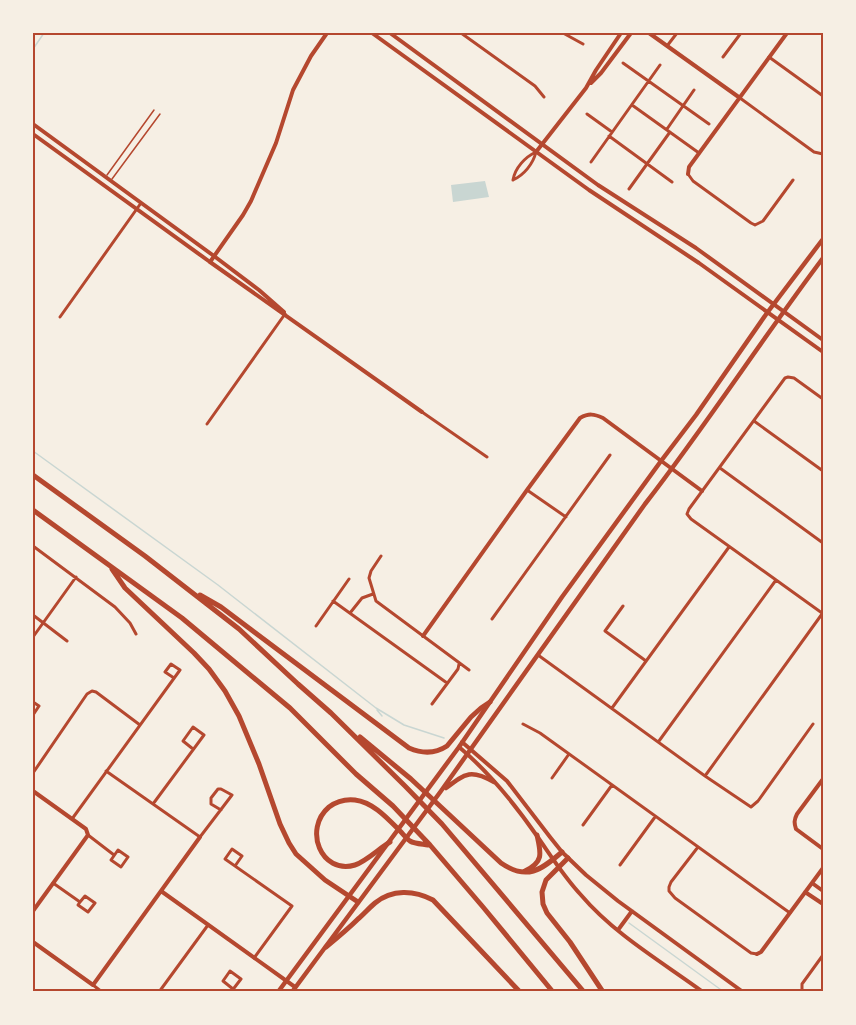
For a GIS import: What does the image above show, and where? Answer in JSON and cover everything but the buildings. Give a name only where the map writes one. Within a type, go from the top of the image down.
[{"type":"highway","points":[[33,475],[145,556],[239,629],[298,684],[411,779],[501,863],[513,871],[533,871],[562,852]]},
{"type":"highway","points":[[33,510],[182,618],[290,708],[356,774],[393,806],[554,992]]},
{"type":"highway","points":[[109,565],[125,588],[194,652],[218,680],[239,716],[280,824],[296,854],[325,880],[358,902]]},
{"type":"highway","points":[[182,584],[221,607],[415,751],[426,753],[441,750],[476,712],[490,702]]},
{"type":"highway","points":[[331,712],[442,824],[584,992]]},
{"type":"highway","points":[[390,842],[359,863],[346,866],[336,864],[329,860],[318,846],[317,825],[330,806],[339,801],[364,802],[385,816],[410,841],[427,844]]},
{"type":"highway","points":[[521,872],[538,862],[540,852],[537,835]]},
{"type":"highway","points":[[568,858],[543,886],[544,908],[603,992]]},
{"type":"highway","points":[[326,947],[374,903],[384,897],[400,892],[417,893],[433,900],[520,992]]},
{"type":"main road","points":[[210,262],[251,201],[276,143],[293,90],[311,56],[327,33]]},
{"type":"main road","points":[[372,33],[536,152],[699,263],[823,352]]},
{"type":"main road","points":[[390,33],[616,198],[696,248],[823,340]]},
{"type":"main road","points":[[586,88],[621,33]]},
{"type":"main road","points":[[536,152],[631,33]]},
{"type":"main road","points":[[649,33],[740,98]]},
{"type":"main road","points":[[688,174],[689,167],[787,33]]},
{"type":"main road","points":[[33,124],[260,290],[285,314],[422,412]]},
{"type":"main road","points":[[33,134],[277,311],[285,314]]},
{"type":"main road","points":[[278,992],[390,842],[562,597],[823,239]]},
{"type":"main road","points":[[161,891],[294,990],[441,791],[823,258]]},
{"type":"main road","points":[[423,636],[580,418],[594,414],[603,418],[702,491]]},
{"type":"main road","points":[[460,744],[512,801],[580,895],[618,930],[703,992]]},
{"type":"main road","points":[[469,752],[491,766],[514,789],[562,852],[602,888],[743,992]]},
{"type":"main road","points":[[441,791],[468,774],[482,775],[494,782]]},
{"type":"main road","points":[[823,779],[797,814],[794,825],[796,829],[823,849]]},
{"type":"main road","points":[[33,791],[86,829],[88,835],[33,911]]},
{"type":"main road","points":[[33,942],[93,986],[200,837]]},
{"type":"main road","points":[[757,954],[761,952],[823,868]]},
{"type":"main road","points":[[812,883],[823,891]]},
{"type":"main road","points":[[805,892],[823,904]]},
{"type":"main road","points":[[618,930],[632,911]]},
{"type":"street","points":[[461,33],[535,86],[544,97]]},
{"type":"street","points":[[562,33],[584,44]]},
{"type":"street","points":[[667,46],[676,33]]},
{"type":"street","points":[[723,57],[741,33]]},
{"type":"street","points":[[769,57],[823,96]]},
{"type":"street","points":[[623,63],[709,124]]},
{"type":"street","points":[[591,162],[660,65]]},
{"type":"street","points":[[629,189],[694,90]]},
{"type":"street","points":[[740,98],[814,152],[821,154]]},
{"type":"street","points":[[632,105],[699,153]]},
{"type":"street","points":[[587,114],[612,132]]},
{"type":"street","points":[[609,136],[672,182]]},
{"type":"street","points":[[536,152],[534,160],[521,176],[513,180],[514,172],[528,156],[536,152]]},
{"type":"street","points":[[688,174],[693,181],[757,225],[763,221],[793,180]]},
{"type":"street","points":[[60,317],[141,203]]},
{"type":"street","points":[[207,424],[285,314]]},
{"type":"street","points":[[705,776],[823,613],[729,547],[687,514],[782,381],[788,377],[794,378],[823,399]]},
{"type":"street","points":[[422,412],[487,457]]},
{"type":"street","points":[[754,421],[823,471]]},
{"type":"street","points":[[492,619],[610,455]]},
{"type":"street","points":[[720,468],[823,543]]},
{"type":"street","points":[[527,490],[566,517]]},
{"type":"street","points":[[33,546],[124,615],[136,634]]},
{"type":"street","points":[[612,708],[729,547]]},
{"type":"street","points":[[381,556],[369,578],[376,601],[469,670]]},
{"type":"street","points":[[33,637],[76,577]]},
{"type":"street","points":[[316,626],[349,579]]},
{"type":"street","points":[[658,742],[776,580]]},
{"type":"street","points":[[350,613],[362,598],[373,594]]},
{"type":"street","points":[[333,602],[447,683]]},
{"type":"street","points":[[623,606],[606,631],[646,661]]},
{"type":"street","points":[[33,615],[67,641]]},
{"type":"street","points":[[538,655],[751,807],[758,801],[813,724]]},
{"type":"street","points":[[432,704],[460,663]]},
{"type":"street","points":[[72,819],[180,670],[171,664],[165,672],[174,678]]},
{"type":"street","points":[[33,773],[87,694],[96,692],[140,725]]},
{"type":"street","points":[[33,702],[39,706],[33,715]]},
{"type":"street","points":[[523,724],[569,754],[790,913]]},
{"type":"street","points":[[153,804],[204,735],[193,727],[183,741],[193,749]]},
{"type":"street","points":[[552,778],[569,754]]},
{"type":"street","points":[[106,771],[200,837],[232,795],[218,789],[211,798],[211,804],[220,810]]},
{"type":"street","points":[[583,825],[612,785]]},
{"type":"street","points":[[620,865],[655,817]]},
{"type":"street","points":[[88,835],[114,855]]},
{"type":"street","points":[[698,847],[671,882],[669,891],[675,898],[751,953],[757,954]]},
{"type":"street","points":[[235,866],[242,856],[232,849],[225,859],[292,906],[254,958]]},
{"type":"street","points":[[118,850],[128,857],[121,867],[111,860],[114,855],[118,850]]},
{"type":"street","points":[[53,882],[80,902]]},
{"type":"street","points":[[85,896],[95,903],[88,912],[78,905],[80,902],[85,896]]},
{"type":"street","points":[[159,992],[208,925]]},
{"type":"street","points":[[803,990],[804,980],[823,955]]},
{"type":"street","points":[[230,971],[241,979],[232,990],[223,981],[230,971]]},
{"type":"street","points":[[93,986],[101,992]]},
{"type":"lane","points":[[101,183],[154,111]]},
{"type":"lane","points":[[106,187],[160,114]]},
{"type":"shaded area","points":[[485,181],[489,197],[453,202],[451,185]]},
{"type":"waterway","points":[[33,49],[44,33]]},
{"type":"waterway","points":[[33,451],[218,585],[376,708],[404,725],[444,738]]},
{"type":"waterway","points":[[377,710],[382,716]]},
{"type":"waterway","points":[[629,923],[724,992]]}]
